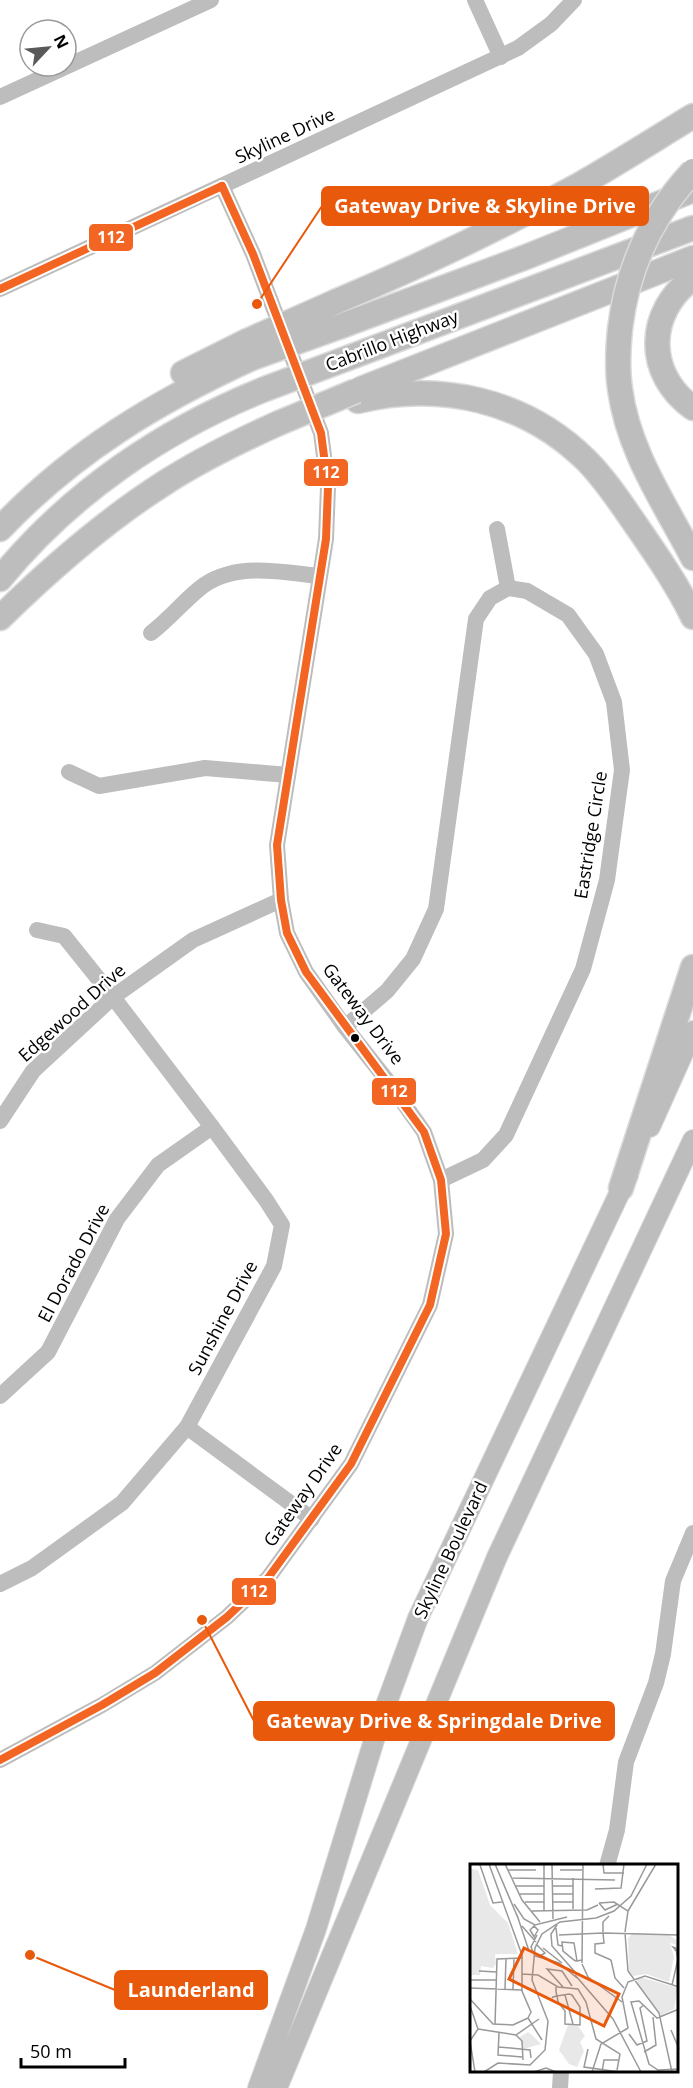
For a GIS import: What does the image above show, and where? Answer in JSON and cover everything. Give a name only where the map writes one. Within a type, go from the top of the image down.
[{"type":"highway","points":[[617,162],[693,107]]},
{"type":"highway","points":[[0,529],[67,459],[136,403],[186,371],[249,350],[335,302],[474,239],[566,192],[693,116]]},
{"type":"highway","points":[[693,171],[664,206],[644,242],[629,281],[620,329],[619,382],[630,431],[650,477],[693,558]]},
{"type":"highway","name":"Cabrillo Highway","points":[[249,350],[341,326],[526,257],[693,190]]},
{"type":"highway","name":"Cabrillo Highway","points":[[0,579],[50,524],[118,468],[194,421],[265,389],[693,228]]},
{"type":"highway","points":[[0,618],[66,557],[96,533],[131,506],[190,467],[281,426],[693,258]]},
{"type":"highway","points":[[693,278],[676,293],[667,306],[659,327],[657,343],[666,377],[676,392],[693,408]]},
{"type":"highway","points":[[357,396],[412,392],[463,396],[505,409],[547,430],[585,459],[606,483],[668,574],[693,617]]},
{"type":"highway","points":[[621,1188],[693,967]]},
{"type":"main road","name":"Skyline Boulevard","points":[[258,2088],[316,1929],[380,1724],[418,1618],[673,1079],[693,1030]]},
{"type":"main road","points":[[277,2088],[496,1557],[693,1140]]},
{"type":"street","points":[[0,97],[211,0]]},
{"type":"street","points":[[475,0],[501,57]]},
{"type":"street","name":"Skyline Drive","points":[[0,289],[501,57],[537,36],[574,0]]},
{"type":"street","name":"Gateway Drive","points":[[0,1760],[129,1690],[204,1637],[268,1578],[351,1464],[430,1305],[446,1234],[441,1180],[424,1132],[306,972],[288,933],[281,900],[277,845],[326,539],[328,487],[321,433],[253,254],[222,186]]},
{"type":"street","points":[[345,1027],[387,991],[413,960],[436,909],[476,619],[490,598],[508,588],[497,529]]},
{"type":"street","points":[[151,633],[201,588],[225,575],[254,569],[320,576]]},
{"type":"street","name":"Eastridge Circle","points":[[441,1180],[483,1160],[506,1135],[583,969],[607,880],[622,770],[614,702],[596,654],[568,615],[527,591],[508,588]]},
{"type":"street","points":[[69,772],[99,786],[205,768],[288,774]]},
{"type":"street","name":"Edgewood Drive","points":[[0,1121],[33,1071],[113,997],[193,940],[281,900]]},
{"type":"street","name":"Sunshine Drive","points":[[0,1584],[32,1568],[122,1503],[187,1426],[274,1266],[282,1225],[212,1127],[64,936],[37,930]]},
{"type":"street","name":"El Dorado Drive","points":[[0,1396],[48,1352],[117,1220],[158,1164],[212,1127]]},
{"type":"street","points":[[187,1426],[312,1519]]},
{"type":"street","points":[[608,1864],[617,1830],[626,1762],[656,1683],[663,1654],[673,1581],[693,1533]]},
{"type":"street","points":[[560,2088],[561,2073]]},
{"type":"transit line","name":"112","points":[[0,289],[222,186]]},
{"type":"transit line","name":"112","points":[[0,1760],[102,1705],[155,1673],[227,1617],[268,1578],[351,1464],[430,1305],[446,1234],[441,1180],[424,1132],[306,972],[287,933],[281,900],[277,845],[326,539],[328,487],[321,433],[253,254],[222,186]]},
{"type":"place","name":"Gateway Drive & Skyline Drive","points":[[257,304]]},
{"type":"place","name":"Gateway Drive & Springdale Drive","points":[[202,1620]]},
{"type":"place","name":"Launderland","points":[[30,1955]]}]
